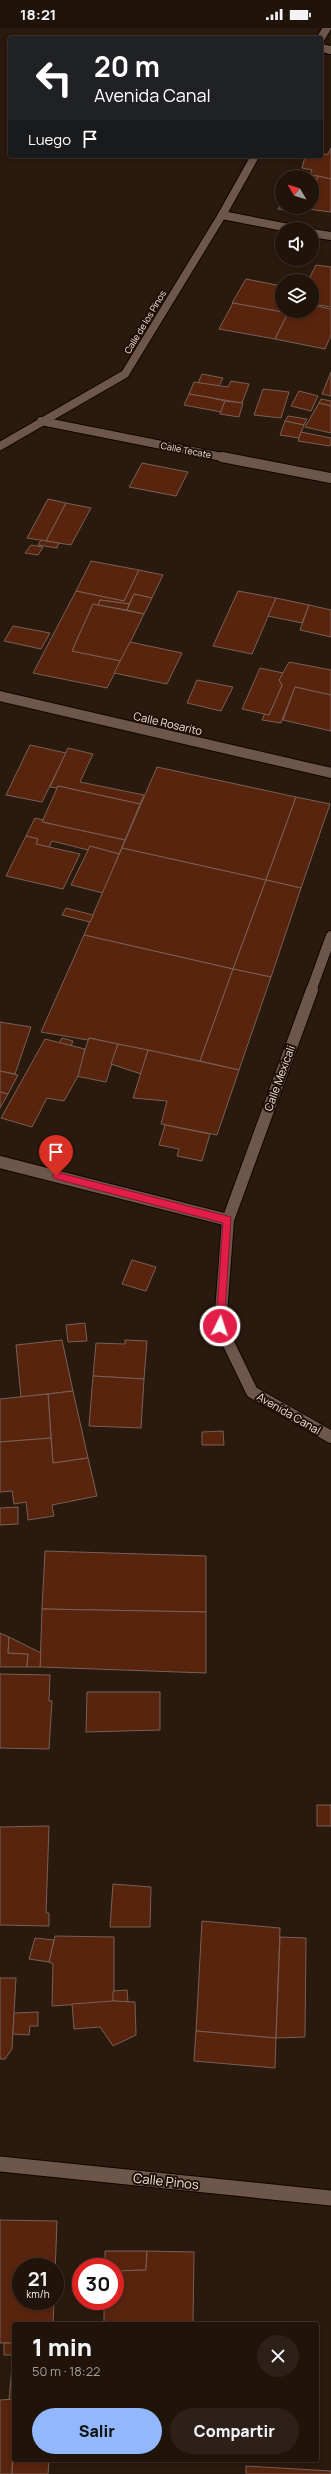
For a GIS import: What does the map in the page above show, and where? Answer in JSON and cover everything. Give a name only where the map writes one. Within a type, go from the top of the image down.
[{"type":"street","name":"Calle de los Pinos","points":[[0,446],[125,374],[222,215],[254,158]]},
{"type":"street","points":[[222,215],[275,225]]},
{"type":"street","points":[[319,233],[331,236]]},
{"type":"street","name":"Calle Tecate","points":[[41,421],[331,478]]},
{"type":"street","name":"Calle Rosarito","points":[[0,696],[331,773]]},
{"type":"street","name":"Calle Mexicali","points":[[228,1220],[331,936]]},
{"type":"street","points":[[0,1162],[228,1220]]},
{"type":"street","name":"Avenida Canal","points":[[228,1220],[220,1326],[252,1392],[331,1437]]},
{"type":"street","name":"Calle Pinos","points":[[0,2164],[331,2198]]},
{"type":"building","points":[[331,148],[331,179],[319,177],[319,170],[302,168],[305,158],[323,158],[323,155],[328,154]]},
{"type":"building","points":[[319,176],[331,179],[331,212],[319,210]]},
{"type":"building","points":[[316,266],[331,267],[331,307],[319,305],[319,274],[312,274]]},
{"type":"building","points":[[246,279],[275,285],[275,311],[232,303]]},
{"type":"building","points":[[233,303],[275,311],[275,318],[286,318],[275,339],[219,329]]},
{"type":"building","points":[[319,306],[331,309],[331,335],[325,349],[275,339],[286,318],[319,318]]},
{"type":"building","points":[[331,372],[331,396],[322,394]]},
{"type":"building","points":[[202,374],[223,378],[219,386],[198,383]]},
{"type":"building","points":[[231,381],[249,384],[242,403],[189,394],[194,382],[228,387]]},
{"type":"building","points":[[263,389],[289,392],[281,418],[254,415]]},
{"type":"building","points":[[299,391],[318,396],[311,411],[291,406]]},
{"type":"building","points":[[189,394],[225,401],[221,412],[184,405]]},
{"type":"building","points":[[321,399],[331,401],[331,406],[319,403]]},
{"type":"building","points":[[225,401],[243,403],[239,417],[220,414]]},
{"type":"building","points":[[319,403],[331,406],[331,433],[305,427]]},
{"type":"building","points":[[288,416],[307,419],[304,425],[285,421]]},
{"type":"building","points":[[285,421],[304,425],[299,438],[280,435]]},
{"type":"building","points":[[301,432],[331,438],[330,446],[298,441]]},
{"type":"building","points":[[142,463],[188,472],[176,496],[129,487]]},
{"type":"building","points":[[48,499],[66,503],[46,541],[27,538]]},
{"type":"building","points":[[66,503],[91,508],[71,545],[46,541]]},
{"type":"building","points":[[41,540],[59,543],[57,548],[38,545]]},
{"type":"building","points":[[31,545],[43,547],[38,555],[25,553]]},
{"type":"building","points":[[91,561],[139,570],[124,601],[76,591]]},
{"type":"building","points":[[139,570],[163,575],[152,598],[134,594],[129,604],[100,600],[98,605],[93,604],[72,651],[121,661],[107,688],[33,673],[76,591],[124,601]]},
{"type":"building","points":[[238,591],[276,598],[252,654],[213,646]]},
{"type":"building","points":[[134,594],[152,598],[144,614],[127,610]]},
{"type":"building","points":[[276,598],[309,605],[302,623],[268,616]]},
{"type":"building","points":[[100,600],[129,604],[127,610],[98,605]]},
{"type":"building","points":[[93,604],[144,614],[121,661],[72,651]]},
{"type":"building","points":[[309,605],[331,610],[331,637],[300,630]]},
{"type":"building","points":[[13,626],[50,633],[41,649],[4,641]]},
{"type":"building","points":[[130,642],[182,653],[167,684],[114,673]]},
{"type":"building","points":[[289,662],[331,670],[331,695],[295,687],[281,723],[262,720],[265,713],[269,715],[282,685],[279,680]]},
{"type":"building","points":[[260,668],[283,673],[279,680],[282,685],[269,715],[242,709]]},
{"type":"building","points":[[197,680],[233,687],[221,711],[187,703]]},
{"type":"building","points":[[295,687],[331,695],[331,731],[283,720]]},
{"type":"building","points":[[30,745],[66,753],[42,802],[6,795]]},
{"type":"building","points":[[68,748],[93,754],[80,782],[144,795],[140,804],[58,786],[56,788],[50,787]]},
{"type":"building","points":[[157,767],[296,797],[266,880],[122,848]]},
{"type":"building","points":[[58,786],[140,804],[125,840],[42,822]]},
{"type":"building","points":[[296,797],[330,804],[301,888],[266,880]]},
{"type":"building","points":[[35,818],[43,820],[42,822],[125,840],[119,854],[90,846],[88,850],[52,841],[49,847],[36,844],[38,839],[26,836]]},
{"type":"building","points":[[26,836],[38,839],[36,844],[80,854],[63,889],[6,876]]},
{"type":"building","points":[[90,846],[119,854],[103,893],[71,885]]},
{"type":"building","points":[[122,848],[266,880],[233,969],[84,935]]},
{"type":"building","points":[[266,880],[301,888],[271,977],[233,969]]},
{"type":"building","points":[[66,908],[93,916],[90,922],[62,915]]},
{"type":"building","points":[[84,935],[233,969],[200,1061],[89,1038],[88,1040],[41,1032]]},
{"type":"building","points":[[233,969],[271,977],[239,1070],[200,1061]]},
{"type":"building","points":[[0,1022],[31,1027],[15,1074],[0,1071]]},
{"type":"building","points":[[62,1038],[73,1041],[71,1046],[59,1043]]},
{"type":"building","points":[[89,1038],[118,1044],[106,1082],[76,1076]]},
{"type":"building","points":[[45,1039],[85,1049],[78,1076],[64,1101],[47,1098],[32,1127],[1,1118]]},
{"type":"building","points":[[118,1044],[148,1050],[141,1074],[111,1064]]},
{"type":"building","points":[[148,1050],[239,1070],[217,1135],[161,1124],[167,1101],[133,1098]]},
{"type":"building","points":[[0,1071],[18,1075],[8,1094],[0,1092]]},
{"type":"building","points":[[0,1092],[8,1094],[0,1108]]},
{"type":"building","points":[[165,1125],[210,1134],[202,1161],[177,1156],[179,1149],[159,1145]]},
{"type":"building","points":[[132,1260],[156,1267],[146,1291],[122,1284]]},
{"type":"building","points":[[85,1323],[87,1341],[68,1342],[66,1325]]},
{"type":"building","points":[[62,1340],[73,1391],[21,1397],[16,1345]]},
{"type":"building","points":[[125,1340],[147,1341],[144,1379],[93,1376],[96,1343],[125,1344]]},
{"type":"building","points":[[93,1376],[144,1379],[141,1428],[89,1426]]},
{"type":"building","points":[[73,1391],[88,1458],[53,1463],[48,1394]]},
{"type":"building","points":[[48,1394],[51,1438],[0,1442],[0,1399]]},
{"type":"building","points":[[223,1431],[224,1445],[202,1445],[202,1432]]},
{"type":"building","points":[[51,1438],[53,1463],[88,1458],[97,1496],[52,1505],[54,1516],[28,1520],[26,1502],[14,1504],[12,1491],[0,1492],[0,1442]]},
{"type":"building","points":[[18,1507],[18,1524],[0,1525],[0,1508]]},
{"type":"building","points":[[45,1551],[206,1556],[206,1612],[42,1609]]},
{"type":"building","points":[[42,1609],[206,1612],[206,1673],[40,1667]]},
{"type":"building","points":[[0,1633],[9,1637],[8,1653],[28,1654],[27,1667],[0,1667]]},
{"type":"building","points":[[9,1637],[41,1653],[40,1667],[27,1667],[28,1654],[8,1653]]},
{"type":"building","points":[[0,1674],[50,1675],[49,1701],[52,1701],[49,1749],[0,1748]]},
{"type":"building","points":[[87,1692],[160,1692],[160,1730],[86,1732]]},
{"type":"building","points":[[317,1805],[331,1805],[331,1826],[317,1826]]},
{"type":"building","points":[[49,1826],[46,1913],[49,1913],[49,1926],[0,1925],[0,1827]]},
{"type":"building","points":[[113,1884],[151,1887],[150,1927],[110,1927]]},
{"type":"building","points":[[202,1921],[280,1928],[276,2038],[196,2031]]},
{"type":"building","points":[[55,1936],[114,1937],[114,2002],[52,2006],[53,1964],[49,1962]]},
{"type":"building","points":[[280,1937],[306,1938],[305,2037],[276,2038]]},
{"type":"building","points":[[35,1938],[54,1940],[49,1962],[29,1959]]},
{"type":"building","points":[[0,1978],[16,1978],[12,2049],[5,2059],[0,2059]]},
{"type":"building","points":[[127,1990],[128,2002],[113,2001],[113,1991]]},
{"type":"building","points":[[113,2001],[135,2002],[136,2035],[113,2046],[100,2027],[74,2029],[72,2004]]},
{"type":"building","points":[[38,2012],[38,2026],[30,2026],[29,2035],[13,2034],[14,2013]]},
{"type":"building","points":[[196,2031],[276,2038],[275,2068],[194,2061]]},
{"type":"building","points":[[0,2220],[57,2221],[56,2258],[12,2258],[12,2310],[54,2310],[53,2322],[12,2322],[12,2343],[0,2343]]},
{"type":"building","points":[[105,2251],[147,2251],[146,2270],[124,2271],[124,2258],[105,2258]]},
{"type":"building","points":[[147,2251],[194,2252],[193,2322],[104,2322],[104,2310],[124,2310],[124,2271],[146,2270]]},
{"type":"building","points":[[4,2343],[12,2343],[12,2355],[4,2355]]},
{"type":"building","points":[[12,2366],[12,2399],[9,2400]]},
{"type":"building","points":[[12,2399],[12,2474],[0,2474],[0,2400]]},
{"type":"building","points":[[13,2462],[49,2462],[48,2474],[12,2474]]},
{"type":"building","points":[[246,2466],[331,2471],[331,2474],[246,2474]]},
{"type":"route","points":[[56,1176],[228,1220],[220,1326]]}]
